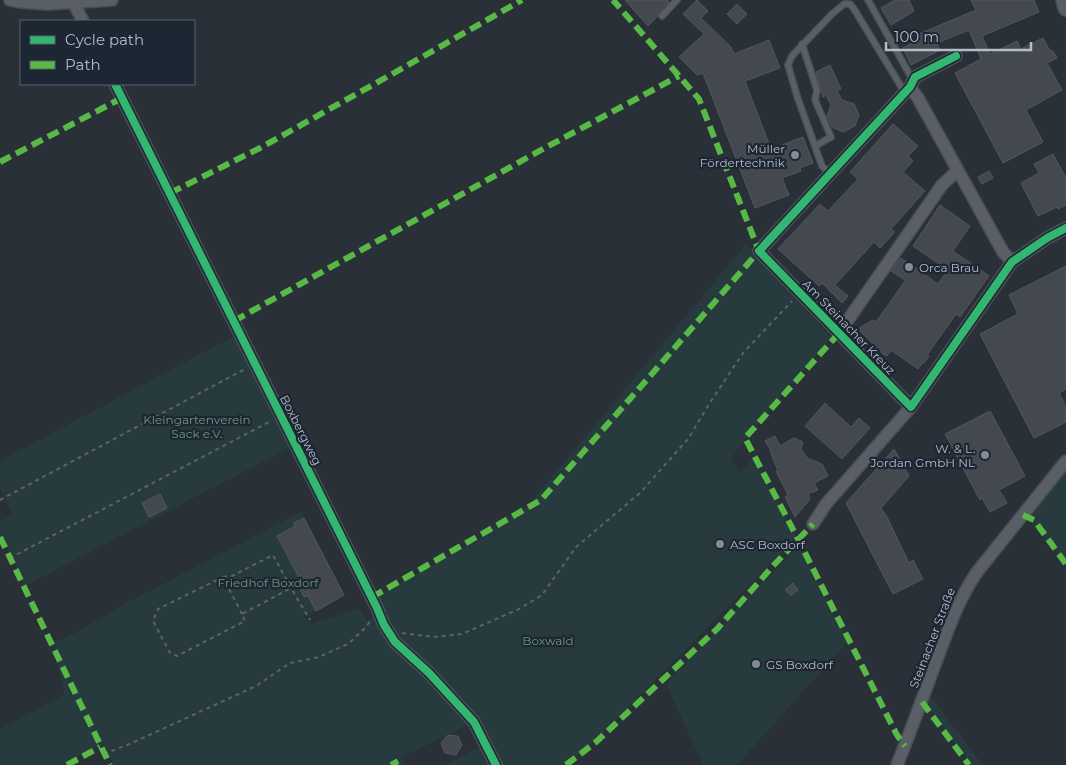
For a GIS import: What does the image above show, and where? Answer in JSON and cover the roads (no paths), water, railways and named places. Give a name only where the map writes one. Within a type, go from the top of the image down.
[{"type":"main road","points":[[1064,0],[1066,8]]},
{"type":"street","points":[[10,0],[47,4],[112,0]]},
{"type":"street","points":[[72,1],[82,20]]},
{"type":"street","name":"Am Steinacher Kreuz","points":[[911,407],[759,251],[908,90],[915,77],[956,56]]},
{"type":"street","name":"Boxbergweg","points":[[115,85],[378,609],[384,625],[395,642],[429,673],[474,722],[496,765]]},
{"type":"street","points":[[908,90],[918,98],[1003,252],[1012,262]]},
{"type":"street","name":"Am Steinacher Kreuz","points":[[839,333],[942,186],[958,170]]},
{"type":"street","points":[[813,524],[826,504],[911,407],[1012,262],[1047,238],[1066,228]]},
{"type":"street","name":"Steinacher Straße","points":[[897,765],[965,589],[982,565],[1066,461]]},
{"type":"lane","points":[[662,16],[677,0]]},
{"type":"lane","points":[[868,0],[911,77],[908,90]]},
{"type":"lane","points":[[830,174],[822,166],[797,96],[788,64],[802,44],[844,4],[850,4],[908,90]]},
{"type":"lane","points":[[802,44],[817,90],[815,100],[831,137],[815,146]]},
{"type":"place","name":"Müller Fördertechnik","points":[[795,155]]},
{"type":"place","name":"Orca Brau","points":[[909,267]]},
{"type":"place","name":"W. & L. Jordan GmbH NL","points":[[985,455]]},
{"type":"place","name":"ASC Boxdorf","points":[[720,544]]},
{"type":"place","name":"GS Boxdorf","points":[[756,664]]},
{"type":"park label","name":"Kleingartenverein Sack e.V.","points":[[197,426]]},
{"type":"park label","name":"Friedhof Boxdorf","points":[[268,582]]},
{"type":"park label","name":"Boxwald","points":[[548,640]]}]
